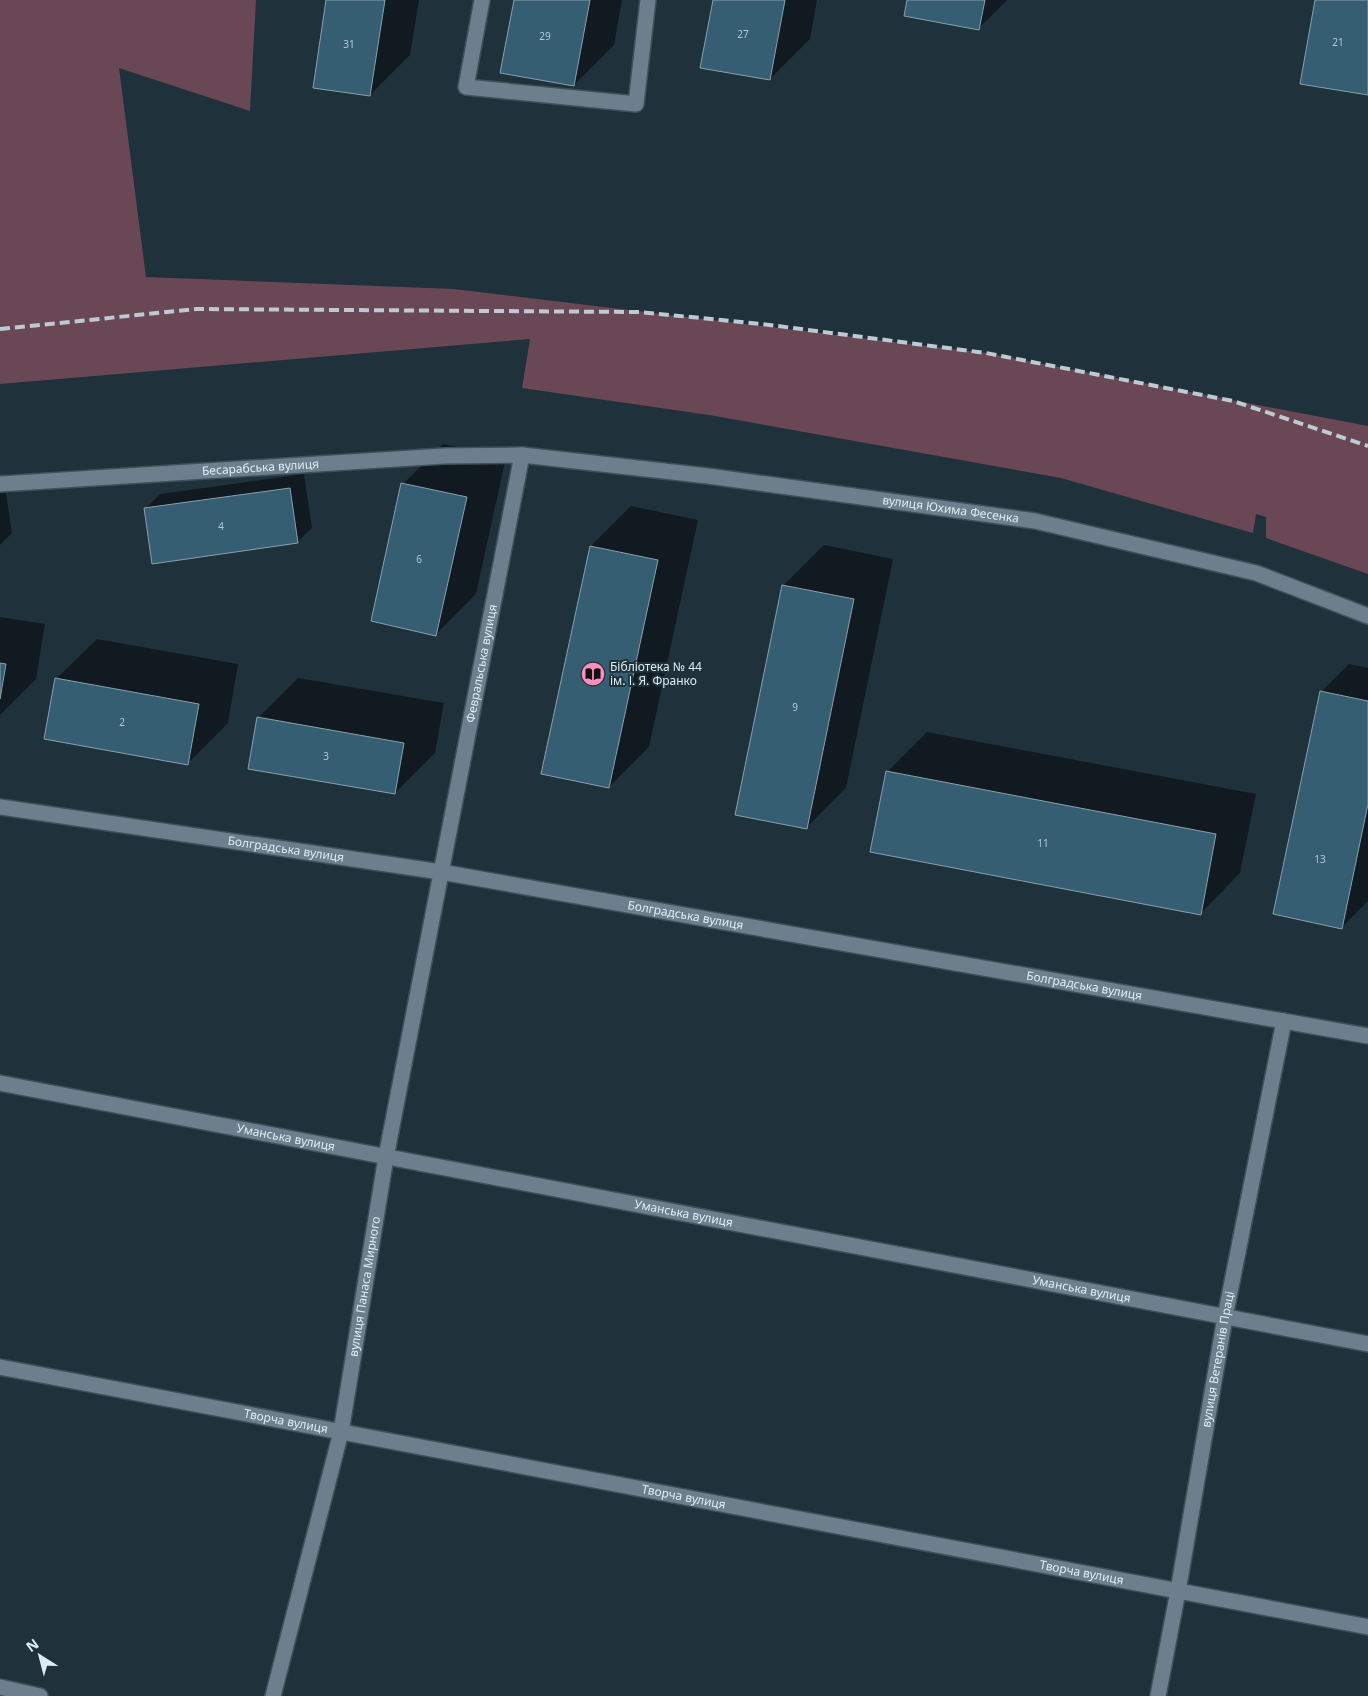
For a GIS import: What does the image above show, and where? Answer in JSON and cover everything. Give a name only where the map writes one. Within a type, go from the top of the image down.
[{"type":"street","points":[[482,0],[466,87],[636,104],[648,0]]},
{"type":"street","name":"Бесарабська вулиця","points":[[0,484],[444,456],[522,455]]},
{"type":"street","name":"вулиця Юхима Фесенка","points":[[522,455],[708,476],[1035,521],[1256,573],[1368,616]]},
{"type":"street","name":"Февральська вулиця","points":[[441,872],[522,455]]},
{"type":"street","name":"Болградська вулиця","points":[[0,807],[441,872],[1368,1036]]},
{"type":"street","name":"вулиця Панаса Мирного","points":[[273,1696],[341,1432],[386,1157],[441,872]]},
{"type":"street","name":"вулиця Ветеранів Праці","points":[[1158,1696],[1225,1317],[1284,1022]]},
{"type":"street","name":"Уманська вулиця","points":[[0,1083],[1368,1344]]},
{"type":"street","name":"Творча вулиця","points":[[0,1367],[1368,1627]]},
{"type":"street","points":[[0,1687],[40,1696]]},
{"type":"shaded area","points":[[0,0],[256,0],[250,111],[119,68],[146,277],[454,289],[986,353],[1368,426],[1368,574],[1266,538],[1266,517],[1256,514],[1253,533],[1061,478],[709,415],[522,388],[530,339],[0,384]]},
{"type":"building","points":[[326,0],[385,0],[370,96],[313,88]]},
{"type":"building","points":[[514,0],[590,0],[574,86],[500,73]]},
{"type":"building","points":[[713,0],[785,0],[770,80],[700,68]]},
{"type":"building","points":[[907,0],[985,0],[979,30],[904,16]]},
{"type":"building","points":[[1315,0],[1368,0],[1368,95],[1300,84]]},
{"type":"building","points":[[401,483],[467,497],[436,636],[371,621]]},
{"type":"building","points":[[290,488],[298,543],[152,564],[144,508]]},
{"type":"building","points":[[590,546],[658,560],[609,788],[541,774]]},
{"type":"building","points":[[782,585],[854,599],[807,829],[735,815]]},
{"type":"building","points":[[0,663],[6,664],[0,699]]},
{"type":"building","points":[[55,678],[199,704],[188,765],[44,739]]},
{"type":"building","points":[[1320,691],[1368,701],[1368,804],[1342,929],[1273,914]]},
{"type":"building","points":[[257,717],[404,743],[395,794],[248,769]]},
{"type":"building","points":[[886,771],[1216,834],[1201,915],[870,852]]},
{"type":"railway","points":[[0,329],[197,309],[639,312],[762,324],[986,353],[1233,401],[1368,446]]},
{"type":"place","name":"Бібліотека № 44 ім. І. Я. Франко","points":[[593,674]]}]
